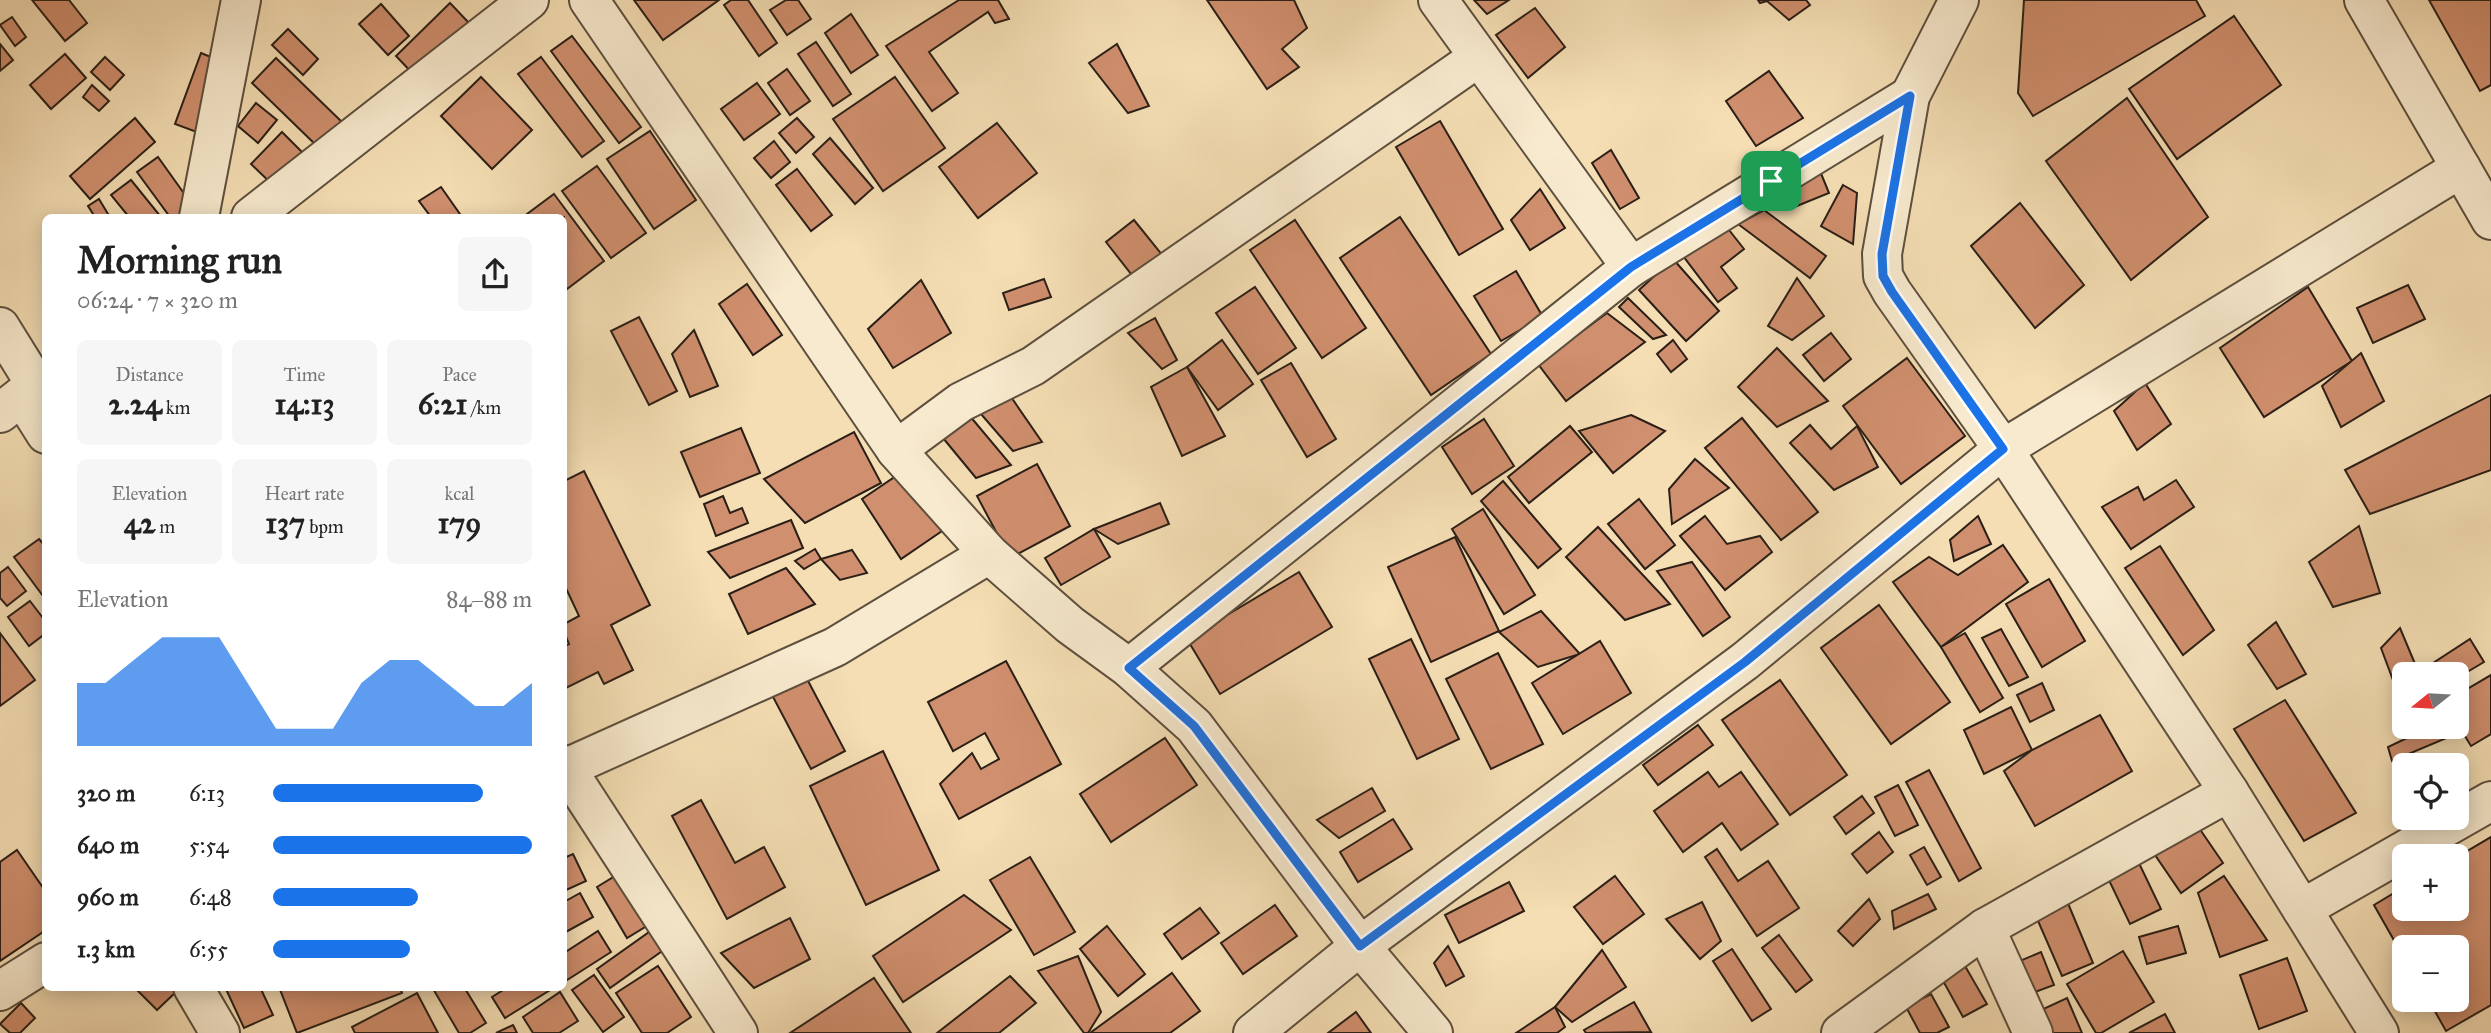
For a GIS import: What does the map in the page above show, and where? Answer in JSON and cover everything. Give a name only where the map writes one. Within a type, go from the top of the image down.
[{"type":"street","points":[[200,214],[241,0]]},
{"type":"street","points":[[589,0],[896,450],[989,554],[1070,625],[1129,668],[1194,726],[1360,946],[1433,1033]]},
{"type":"street","points":[[1438,0],[1631,267]]},
{"type":"street","points":[[1959,0],[1910,96],[1882,254],[1883,276],[2003,449],[2229,792],[2379,1033]]},
{"type":"street","points":[[2364,0],[2491,220]]},
{"type":"street","points":[[255,214],[512,4]]},
{"type":"street","points":[[896,450],[961,401],[1033,366],[1479,57]]},
{"type":"street","points":[[1129,668],[1631,267],[1910,96]]},
{"type":"street","points":[[1253,1033],[1360,946],[1745,662],[2003,449],[2461,168]]},
{"type":"street","points":[[0,327],[42,426]]},
{"type":"street","points":[[567,766],[835,647],[989,554]]},
{"type":"street","points":[[567,772],[738,1033]]},
{"type":"street","points":[[1841,1033],[1985,928],[2229,792]]},
{"type":"street","points":[[2302,909],[2491,801]]},
{"type":"street","points":[[1985,928],[2033,1033]]},
{"type":"street","points":[[0,992],[42,965]]},
{"type":"street","points":[[195,991],[220,1033]]},
{"type":"building","points":[[32,0],[69,0],[87,23],[65,41]]},
{"type":"building","points":[[634,0],[719,0],[663,40]]},
{"type":"building","points":[[731,0],[748,0],[777,43],[759,56],[724,5]]},
{"type":"building","points":[[786,0],[798,0],[811,19],[787,35],[770,10]]},
{"type":"building","points":[[959,0],[998,0],[1009,19],[995,23],[988,12],[929,52],[958,93],[932,111],[886,46]]},
{"type":"building","points":[[1207,0],[1294,0],[1307,28],[1282,49],[1299,67],[1267,89]]},
{"type":"building","points":[[1474,0],[1509,0],[1487,14]]},
{"type":"building","points":[[1758,0],[1806,0],[1810,5],[1789,20],[1767,1],[1760,3]]},
{"type":"building","points":[[2024,0],[2196,0],[2205,16],[2033,116],[2018,93]]},
{"type":"building","points":[[2429,0],[2491,0],[2491,85],[2480,91]]},
{"type":"building","points":[[450,3],[470,24],[416,77],[396,56]]},
{"type":"building","points":[[381,4],[409,36],[388,55],[359,24]]},
{"type":"building","points":[[1535,8],[1565,47],[1528,78],[1496,35]]},
{"type":"building","points":[[851,14],[878,55],[851,73],[825,33]]},
{"type":"building","points":[[2234,16],[2281,85],[2177,159],[2129,89]]},
{"type":"building","points":[[12,17],[26,37],[15,46],[0,25]]},
{"type":"building","points":[[288,29],[318,59],[303,75],[272,45]]},
{"type":"building","points":[[572,36],[641,127],[619,143],[551,51]]},
{"type":"building","points":[[816,42],[851,94],[833,106],[798,54]]},
{"type":"building","points":[[0,44],[13,60],[0,71]]},
{"type":"building","points":[[1117,44],[1149,106],[1128,113],[1089,63]]},
{"type":"building","points":[[201,53],[228,64],[202,134],[175,124]]},
{"type":"building","points":[[65,54],[86,78],[51,109],[30,85]]},
{"type":"building","points":[[105,57],[124,75],[110,90],[91,72]]},
{"type":"building","points":[[541,57],[604,141],[582,157],[518,74]]},
{"type":"building","points":[[276,58],[342,122],[318,147],[252,83]]},
{"type":"building","points":[[787,69],[810,101],[790,115],[768,83]]},
{"type":"building","points":[[1769,71],[1803,118],[1756,146],[1726,101]]},
{"type":"building","points":[[481,77],[532,130],[492,169],[441,116]]},
{"type":"building","points":[[895,77],[945,148],[883,191],[833,119]]},
{"type":"building","points":[[757,83],[780,114],[744,140],[721,109]]},
{"type":"building","points":[[92,85],[109,101],[99,111],[83,97]]},
{"type":"building","points":[[2127,98],[2208,217],[2131,280],[2046,161]]},
{"type":"building","points":[[256,103],[277,120],[258,143],[238,126]]},
{"type":"building","points":[[135,118],[155,142],[90,199],[70,176]]},
{"type":"building","points":[[797,118],[814,137],[796,153],[779,133]]},
{"type":"building","points":[[1440,121],[1503,229],[1459,255],[1396,147]]},
{"type":"building","points":[[997,123],[1037,173],[978,218],[939,167]]},
{"type":"building","points":[[650,131],[696,200],[654,229],[607,159]]},
{"type":"building","points":[[282,132],[306,156],[276,188],[251,164]]},
{"type":"building","points":[[830,138],[873,188],[855,204],[813,154]]},
{"type":"building","points":[[774,141],[790,162],[771,178],[754,158]]},
{"type":"building","points":[[1611,150],[1639,198],[1620,209],[1592,163]]},
{"type":"building","points":[[158,157],[198,213],[168,214],[137,172]]},
{"type":"building","points":[[597,166],[646,233],[611,258],[562,191]]},
{"type":"building","points":[[797,169],[832,215],[811,231],[776,185]]},
{"type":"building","points":[[1820,171],[1829,193],[1792,208],[1777,187]]},
{"type":"building","points":[[131,180],[159,214],[127,214],[111,195]]},
{"type":"building","points":[[1843,185],[1857,193],[1853,244],[1821,226]]},
{"type":"building","points":[[441,187],[460,214],[429,214],[419,201]]},
{"type":"building","points":[[1540,189],[1565,228],[1530,250],[1511,220]]},
{"type":"building","points":[[554,194],[604,261],[567,289],[567,214],[527,214]]},
{"type":"building","points":[[99,199],[108,214],[93,214],[88,206]]},
{"type":"building","points":[[2020,203],[2084,285],[2035,328],[1971,246]]},
{"type":"building","points":[[1764,210],[1826,256],[1810,278],[1738,224]]},
{"type":"building","points":[[1718,216],[1744,249],[1721,267],[1737,288],[1718,302],[1677,248]]},
{"type":"building","points":[[1400,217],[1491,354],[1431,395],[1340,258]]},
{"type":"building","points":[[1134,220],[1163,256],[1135,279],[1106,242]]},
{"type":"building","points":[[1295,220],[1366,328],[1322,358],[1250,250]]},
{"type":"building","points":[[1673,259],[1719,311],[1686,341],[1639,290]]},
{"type":"building","points":[[1516,271],[1543,317],[1501,341],[1474,296]]},
{"type":"building","points":[[1797,278],[1824,316],[1792,340],[1768,326]]},
{"type":"building","points":[[1044,279],[1051,297],[1009,310],[1003,293]]},
{"type":"building","points":[[921,280],[951,333],[893,368],[868,329]]},
{"type":"building","points":[[747,284],[782,335],[753,355],[719,304]]},
{"type":"building","points":[[2408,285],[2425,319],[2373,343],[2357,308]]},
{"type":"building","points":[[1255,287],[1296,348],[1258,374],[1216,313]]},
{"type":"building","points":[[2308,287],[2352,361],[2264,417],[2220,348]]},
{"type":"building","points":[[1628,298],[1666,335],[1653,339],[1619,307]]},
{"type":"building","points":[[1607,313],[1645,342],[1566,401],[1538,364]]},
{"type":"building","points":[[639,317],[677,391],[649,405],[611,331]]},
{"type":"building","points":[[1155,318],[1177,360],[1162,369],[1128,333]]},
{"type":"building","points":[[694,330],[718,386],[690,397],[672,354]]},
{"type":"building","points":[[1831,333],[1851,359],[1824,381],[1803,355]]},
{"type":"building","points":[[1222,340],[1253,384],[1218,410],[1187,367]]},
{"type":"building","points":[[1673,340],[1687,359],[1671,372],[1657,354]]},
{"type":"building","points":[[1777,348],[1828,401],[1777,427],[1738,387]]},
{"type":"building","points":[[2361,353],[2384,401],[2341,427],[2322,386]]},
{"type":"building","points":[[1907,358],[1965,436],[1901,484],[1843,406]]},
{"type":"building","points":[[1291,363],[1336,439],[1307,457],[1261,380]]},
{"type":"building","points":[[1187,367],[1225,436],[1182,456],[1151,387]]},
{"type":"building","points":[[2145,383],[2171,424],[2137,450],[2114,411]]},
{"type":"building","points":[[1009,394],[1042,442],[1013,451],[974,406]]},
{"type":"building","points":[[2491,395],[2491,470],[2370,514],[2345,470]]},
{"type":"building","points":[[969,415],[1011,465],[976,478],[943,438]]},
{"type":"building","points":[[1631,415],[1665,431],[1613,473],[1579,431]]},
{"type":"building","points":[[1742,418],[1818,512],[1781,540],[1705,448]]},
{"type":"building","points":[[1484,419],[1514,466],[1472,494],[1442,447]]},
{"type":"building","points":[[1810,425],[1831,449],[1857,426],[1878,467],[1834,490],[1790,443]]},
{"type":"building","points":[[1570,426],[1592,452],[1529,503],[1508,477]]},
{"type":"building","points":[[741,428],[760,473],[700,497],[681,452]]},
{"type":"building","points":[[854,432],[881,483],[805,523],[764,479]]},
{"type":"building","points":[[1695,459],[1729,488],[1672,524],[1669,489]]},
{"type":"building","points":[[1037,464],[1070,526],[1010,558],[977,496]]},
{"type":"building","points":[[584,471],[650,605],[611,625],[633,670],[604,684],[598,672],[567,688],[567,622],[579,616],[567,590],[567,480]]},
{"type":"building","points":[[902,472],[942,531],[901,559],[862,499]]},
{"type":"building","points":[[2176,480],[2194,507],[2131,549],[2102,507],[2138,487],[2144,500]]},
{"type":"building","points":[[1503,481],[1561,549],[1538,568],[1481,501]]},
{"type":"building","points":[[723,496],[730,513],[742,508],[748,523],[716,536],[704,504]]},
{"type":"building","points":[[1639,499],[1675,545],[1645,569],[1608,524]]},
{"type":"building","points":[[1160,503],[1169,524],[1118,544],[1094,529]]},
{"type":"building","points":[[1483,509],[1535,595],[1504,614],[1452,529]]},
{"type":"building","points":[[1705,516],[1727,544],[1760,536],[1772,552],[1725,590],[1680,536]]},
{"type":"building","points":[[1978,516],[1991,544],[1954,561],[1950,540]]},
{"type":"building","points":[[791,520],[803,548],[730,578],[708,552]]},
{"type":"building","points":[[2359,526],[2380,593],[2333,607],[2309,562]]},
{"type":"building","points":[[1598,527],[1670,604],[1625,620],[1566,557]]},
{"type":"building","points":[[1094,529],[1110,557],[1061,585],[1045,558]]},
{"type":"building","points":[[1455,537],[1499,631],[1431,662],[1388,567]]},
{"type":"building","points":[[39,539],[42,542],[42,595],[14,557]]},
{"type":"building","points":[[2003,545],[2028,582],[1941,647],[1893,582],[1929,557],[1958,575]]},
{"type":"building","points":[[2160,546],[2214,630],[2183,655],[2125,568]]},
{"type":"building","points":[[815,549],[821,559],[804,569],[795,561]]},
{"type":"building","points":[[852,550],[867,573],[840,580],[821,559]]},
{"type":"building","points":[[1692,562],[1730,617],[1703,636],[1657,571]]},
{"type":"building","points":[[8,567],[26,591],[7,606],[0,598],[0,573]]},
{"type":"building","points":[[786,568],[815,604],[748,634],[729,594]]},
{"type":"building","points":[[1299,572],[1332,627],[1220,694],[1187,639]]},
{"type":"building","points":[[2049,579],[2085,641],[2042,667],[2006,604]]},
{"type":"building","points":[[30,601],[42,617],[42,636],[29,646],[8,617]]},
{"type":"building","points":[[1879,605],[1950,702],[1891,744],[1821,648]]},
{"type":"building","points":[[1541,611],[1580,654],[1538,667],[1499,632]]},
{"type":"building","points":[[2276,622],[2306,674],[2277,689],[2248,645]]},
{"type":"building","points":[[2400,628],[2414,662],[2392,662],[2392,677],[2381,648]]},
{"type":"building","points":[[2001,629],[2028,677],[2009,686],[1982,638]]},
{"type":"building","points":[[0,633],[35,680],[0,706]]},
{"type":"building","points":[[1965,633],[2003,698],[1980,712],[1941,647]]},
{"type":"building","points":[[1411,639],[1459,739],[1417,759],[1369,659]]},
{"type":"building","points":[[2470,639],[2484,662],[2469,671],[2469,662],[2435,662]]},
{"type":"building","points":[[1600,641],[1631,693],[1563,734],[1532,683]]},
{"type":"building","points":[[1498,653],[1543,744],[1491,769],[1446,679]]},
{"type":"building","points":[[1006,661],[1061,764],[959,819],[940,784],[972,753],[981,769],[999,759],[985,733],[953,751],[928,702]]},
{"type":"building","points":[[2491,675],[2491,734],[2471,746],[2467,739],[2469,739],[2469,688]]},
{"type":"building","points":[[806,677],[845,751],[811,769],[772,695]]},
{"type":"building","points":[[1780,680],[1847,775],[1790,815],[1722,720]]},
{"type":"building","points":[[2042,683],[2054,710],[2030,722],[2017,695]]},
{"type":"building","points":[[2285,700],[2356,813],[2304,841],[2234,729]]},
{"type":"building","points":[[2011,707],[2032,750],[1984,774],[1964,730]]},
{"type":"building","points":[[2100,715],[2132,771],[2035,826],[2004,771],[2032,750]]},
{"type":"building","points":[[1698,725],[1713,745],[1658,785],[1643,765]]},
{"type":"building","points":[[1165,738],[1197,785],[1111,842],[1080,794]]},
{"type":"building","points":[[2405,739],[2444,739],[2411,753],[2392,753],[2392,761],[2388,747]]},
{"type":"building","points":[[883,751],[939,870],[866,905],[810,786]]},
{"type":"building","points":[[1929,770],[1981,868],[1959,881],[1906,782]]},
{"type":"building","points":[[1708,772],[1719,787],[1741,772],[1778,824],[1741,850],[1722,823],[1683,852],[1654,811]]},
{"type":"building","points":[[1898,785],[1918,825],[1895,836],[1875,797]]},
{"type":"building","points":[[1372,788],[1385,811],[1339,838],[1317,820]]},
{"type":"building","points":[[1862,796],[1874,813],[1846,834],[1834,817]]},
{"type":"building","points":[[701,800],[735,863],[764,847],[785,887],[727,919],[672,816]]},
{"type":"building","points":[[1393,819],[1412,849],[1358,882],[1340,852]]},
{"type":"building","points":[[2197,825],[2223,863],[2181,893],[2155,855]]},
{"type":"building","points":[[1879,832],[1893,852],[1867,873],[1852,854]]},
{"type":"building","points":[[2491,837],[2491,1005],[2446,1031],[2435,1012],[2469,1012],[2469,935],[2392,937],[2374,905],[2392,894],[2392,921],[2469,921],[2469,850]]},
{"type":"building","points":[[1924,847],[1941,877],[1927,885],[1910,855]]},
{"type":"building","points":[[1717,849],[1738,881],[1768,861],[1799,908],[1757,936],[1705,857]]},
{"type":"building","points":[[17,850],[42,886],[42,933],[0,961],[0,862]]},
{"type":"building","points":[[573,854],[586,881],[567,890],[567,857]]},
{"type":"building","points":[[1030,857],[1075,932],[1034,955],[990,880]]},
{"type":"building","points":[[2137,859],[2161,909],[2130,924],[2106,874]]},
{"type":"building","points":[[620,873],[650,924],[627,938],[597,887]]},
{"type":"building","points":[[1615,876],[1644,914],[1603,944],[1574,907]]},
{"type":"building","points":[[2224,876],[2267,940],[2220,957],[2198,893]]},
{"type":"building","points":[[1509,882],[1524,911],[1459,943],[1445,915]]},
{"type":"building","points":[[580,893],[593,917],[567,931],[567,900]]},
{"type":"building","points":[[1928,894],[1936,909],[1894,929],[1892,911]]},
{"type":"building","points":[[964,895],[1011,930],[903,1002],[873,956]]},
{"type":"building","points":[[1869,899],[1880,919],[1853,946],[1838,931]]},
{"type":"building","points":[[2067,901],[2093,963],[2062,976],[2035,914]]},
{"type":"building","points":[[1702,902],[1721,941],[1700,959],[1666,919]]},
{"type":"building","points":[[1275,905],[1297,936],[1243,974],[1221,943]]},
{"type":"building","points":[[1200,908],[1219,933],[1182,959],[1164,934]]},
{"type":"building","points":[[790,918],[810,959],[754,988],[721,953]]},
{"type":"building","points":[[1107,926],[1145,974],[1118,996],[1080,949]]},
{"type":"building","points":[[2178,926],[2186,953],[2147,964],[2139,937]]},
{"type":"building","points":[[652,930],[665,949],[610,988],[597,969]]},
{"type":"building","points":[[598,931],[611,952],[567,980],[567,951]]},
{"type":"building","points":[[1779,935],[1812,980],[1796,992],[1762,948]]},
{"type":"building","points":[[1448,946],[1464,976],[1446,986],[1434,963]]},
{"type":"building","points":[[1732,949],[1771,1009],[1752,1021],[1713,961]]},
{"type":"building","points":[[1602,950],[1626,987],[1572,1022],[1555,1007]]},
{"type":"building","points":[[2123,951],[2154,1002],[2101,1033],[2096,1033],[2067,984]]},
{"type":"building","points":[[2041,952],[2054,985],[2027,995],[2015,963]]},
{"type":"building","points":[[1078,956],[1101,1012],[1088,1033],[1084,1033],[1038,971]]},
{"type":"building","points":[[2287,958],[2307,1011],[2259,1029],[2240,975]]},
{"type":"building","points":[[658,966],[691,1017],[667,1033],[642,1033],[616,993]]},
{"type":"building","points":[[1965,966],[1987,1004],[1963,1017],[1942,979]]},
{"type":"building","points":[[1172,973],[1200,1011],[1170,1033],[1090,1033]]},
{"type":"building","points":[[594,975],[624,1017],[603,1032],[572,990]]},
{"type":"building","points":[[1010,976],[1036,1003],[999,1033],[937,1033]]},
{"type":"building","points":[[874,978],[911,1033],[790,1033]]},
{"type":"building","points":[[138,991],[177,991],[157,1010]]},
{"type":"building","points":[[227,991],[262,991],[273,1015],[244,1028]]},
{"type":"building","points":[[281,991],[401,991],[402,993],[297,1033]]},
{"type":"building","points":[[434,991],[466,991],[486,1023],[470,1033],[459,1033]]},
{"type":"building","points":[[502,991],[549,991],[505,1018],[492,997]]},
{"type":"building","points":[[560,992],[578,1021],[559,1033],[533,1033],[523,1017]]},
{"type":"building","points":[[417,993],[438,1033],[355,1033],[352,1027]]},
{"type":"building","points":[[1931,994],[1949,1027],[1937,1033],[1920,1033],[1906,1007]]},
{"type":"building","points":[[2067,998],[2082,1033],[2049,1033],[2039,1011]]},
{"type":"building","points":[[1634,1002],[1651,1032],[1586,1033],[1584,1030]]},
{"type":"building","points":[[21,1003],[35,1018],[20,1033],[10,1033],[0,1024]]},
{"type":"building","points":[[1555,1007],[1565,1027],[1557,1033],[1516,1033]]},
{"type":"building","points":[[1356,1012],[1371,1033],[1328,1033]]},
{"type":"building","points":[[2165,1014],[2175,1033],[2129,1033]]},
{"type":"building","points":[[513,1025],[517,1033],[496,1033]]},
{"type":"route","points":[[1910,96],[1882,254],[1883,276],[2003,449],[1745,662],[1360,946],[1194,726],[1129,668],[1631,267],[1771,181],[1910,96]]}]
